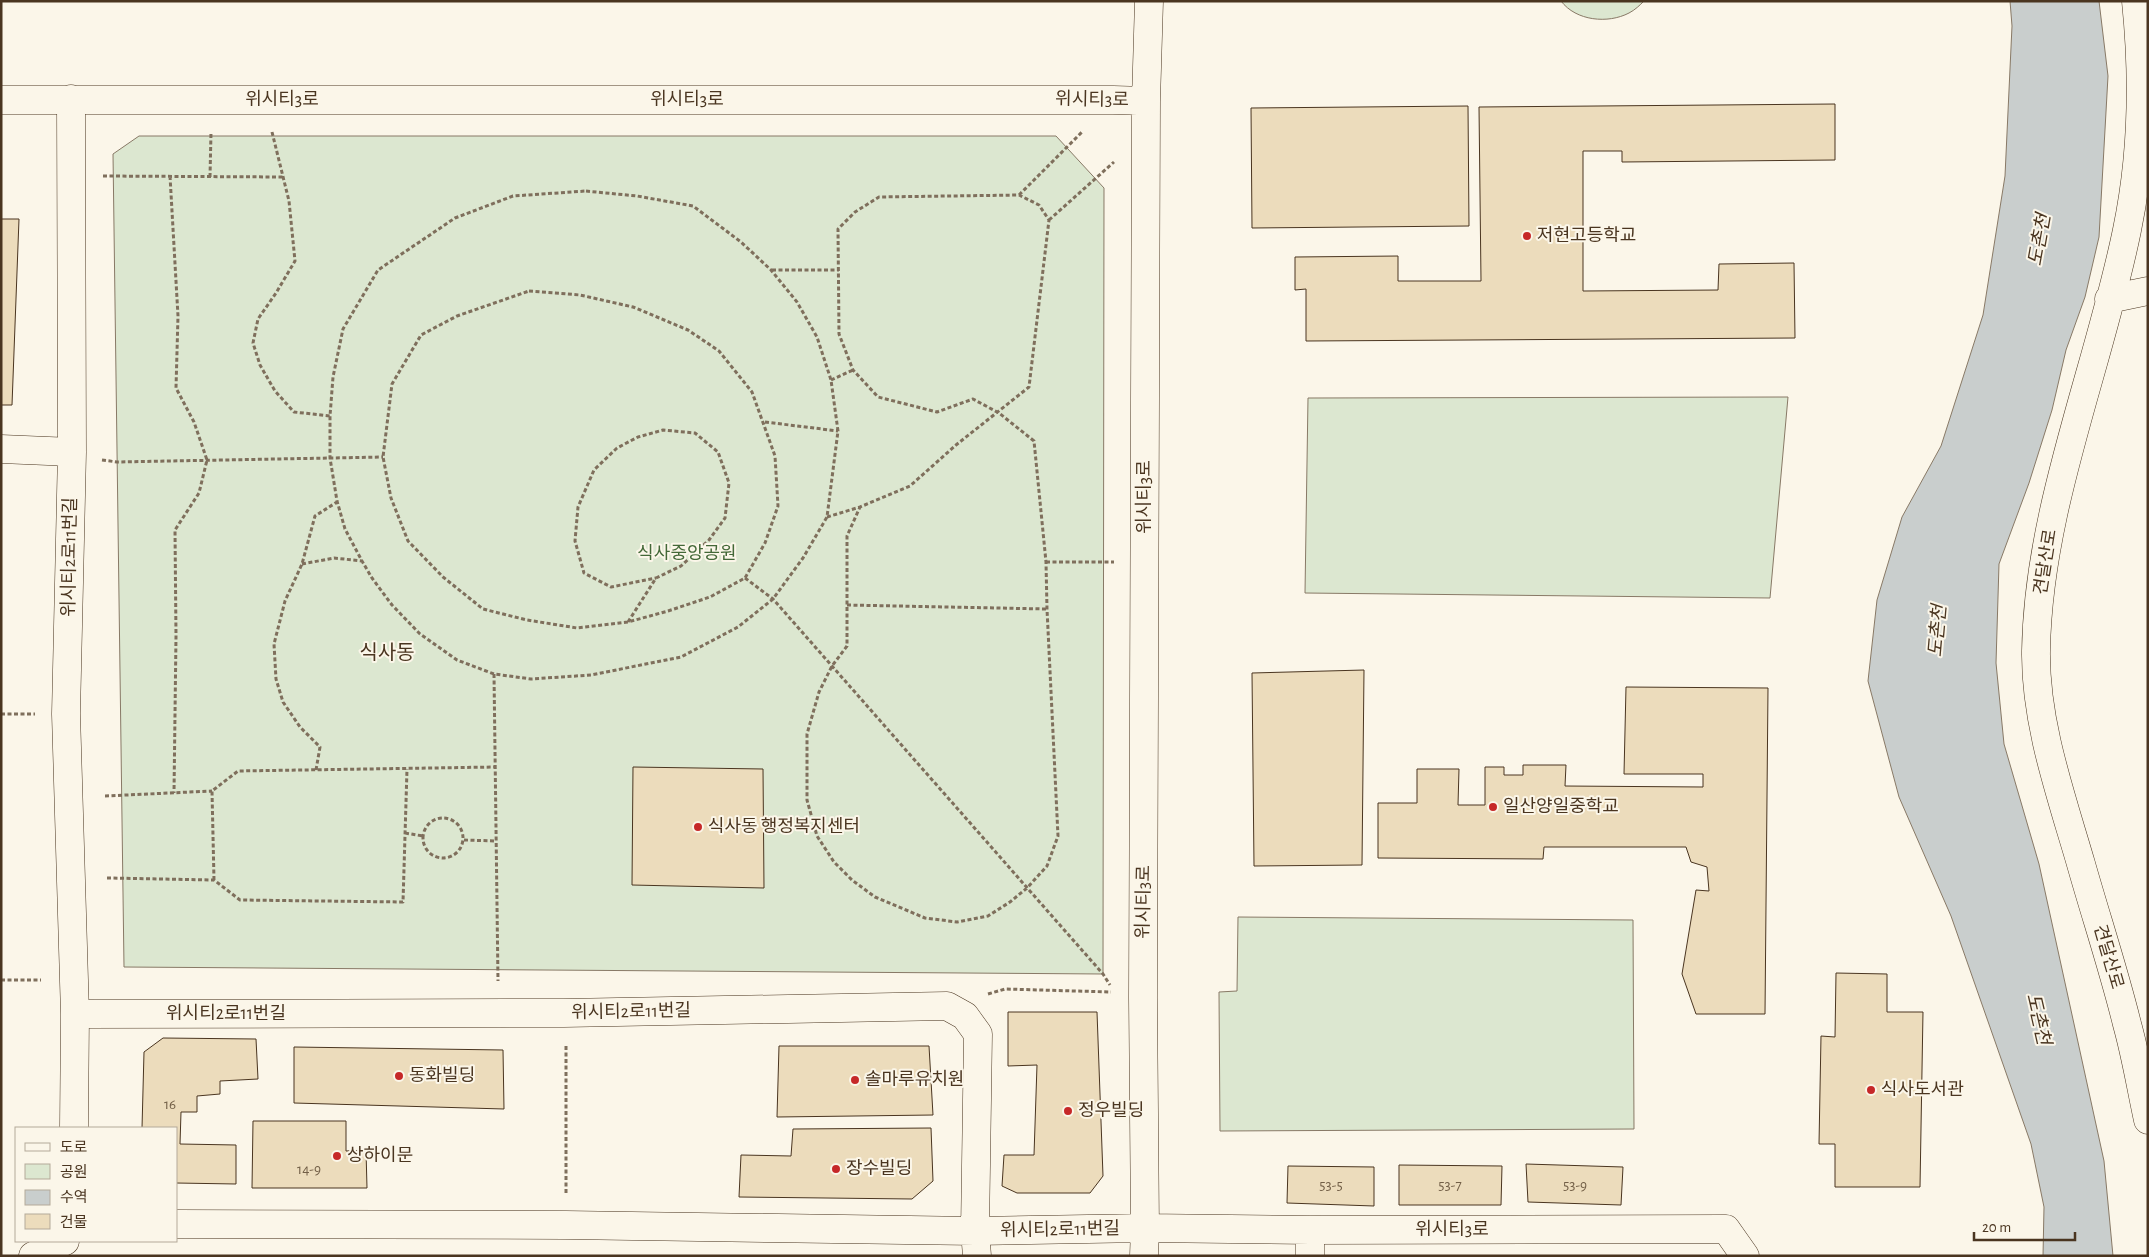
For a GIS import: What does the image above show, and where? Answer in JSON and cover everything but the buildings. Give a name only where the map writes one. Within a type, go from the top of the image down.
[{"type":"street","points":[[1146,101],[1149,1]]},
{"type":"street","name":"견달산로","points":[[2136,1],[2141,49],[2141,142],[2127,230],[2055,508],[2041,578],[2036,652],[2041,713],[2055,776],[2128,1025],[2148,1120]]},
{"type":"street","name":"위시티3로","points":[[1,100],[1146,101],[1143,998],[1146,1228],[1144,1256]]},
{"type":"street","name":"위시티2로11번길","points":[[71,100],[72,452],[66,714],[75,1014],[74,1127]]},
{"type":"street","points":[[2109,299],[2148,290]]},
{"type":"street","points":[[1,449],[72,452]]},
{"type":"street","name":"위시티2로11번길","points":[[75,1014],[564,1013],[947,1006],[965,1016],[978,1034],[976,1243]]},
{"type":"street","name":"위시티2로11번길","points":[[178,1224],[566,1225],[976,1243],[1146,1228]]},
{"type":"street","name":"위시티3로","points":[[1146,1228],[1310,1243],[1726,1229],[1746,1256]]},
{"type":"street","points":[[33,1256],[63,1242]]},
{"type":"street","points":[[73,1242],[73,1256]]},
{"type":"path","points":[[210,128],[210,176]]},
{"type":"path","points":[[270,128],[289,201],[294,261],[276,293],[258,319],[254,343],[260,366],[275,391],[294,412],[330,416]]},
{"type":"path","points":[[1019,195],[1083,131]]},
{"type":"path","points":[[828,517],[860,507],[910,486],[956,445],[1029,387],[1050,220],[1115,162]]},
{"type":"path","points":[[97,176],[284,177]]},
{"type":"path","points":[[170,176],[178,316],[176,388],[194,422],[207,460],[199,493],[175,530],[174,793]]},
{"type":"path","points":[[586,191],[637,196],[693,206],[741,242],[771,270],[797,302],[817,337],[831,380],[838,431],[828,517],[803,558],[773,599],[738,628],[681,658],[591,675],[531,679],[494,674],[458,660],[420,634],[392,605],[372,578],[345,529],[337,502],[330,458],[330,416],[333,377],[343,329],[378,270],[454,218],[514,196],[586,191]]},
{"type":"path","points":[[860,507],[847,536],[848,646],[832,666],[818,692],[807,734],[807,800],[817,836],[834,862],[852,880],[875,897],[926,918],[958,922],[988,916],[1027,888],[1046,866],[1058,836],[1046,562],[1034,440],[999,412],[973,399],[937,412],[878,397],[853,370],[839,334],[838,229],[855,212],[879,197],[1019,195],[1039,205],[1050,220]]},
{"type":"path","points":[[771,270],[839,270]]},
{"type":"path","points":[[529,292],[580,295],[633,307],[688,330],[719,351],[752,392],[765,422],[775,456],[778,506],[764,543],[745,578],[710,597],[628,622],[577,628],[527,620],[483,609],[443,577],[408,540],[391,498],[383,457],[392,384],[421,335],[457,316],[529,292]]},
{"type":"path","points":[[831,380],[853,370]]},
{"type":"path","points":[[765,422],[838,431]]},
{"type":"path","points":[[628,622],[656,578],[681,566],[708,540],[725,518],[729,482],[718,452],[695,433],[663,430],[638,437],[617,448],[594,470],[578,507],[575,541],[584,573],[611,586],[656,578]]},
{"type":"path","points":[[101,460],[117,462],[383,457]]},
{"type":"path","points":[[316,770],[320,747],[300,727],[283,702],[276,679],[274,644],[285,602],[302,564],[315,516],[337,502]]},
{"type":"path","points":[[302,564],[334,558],[362,561]]},
{"type":"path","points":[[1046,562],[1115,562]]},
{"type":"path","points":[[745,578],[773,599],[1103,974],[1115,992],[1005,989],[985,994]]},
{"type":"path","points":[[847,605],[1047,609]]},
{"type":"path","points":[[494,674],[498,984]]},
{"type":"path","points":[[1,714],[38,714]]},
{"type":"path","points":[[105,796],[212,791],[238,771],[495,767]]},
{"type":"path","points":[[106,878],[214,880],[240,900],[403,902],[407,769]]},
{"type":"path","points":[[212,791],[214,880]]},
{"type":"path","points":[[449,818],[460,826],[464,840],[462,846],[454,855],[441,858],[429,853],[425,848],[423,836],[429,823],[435,819],[449,818]]},
{"type":"path","points":[[405,833],[423,836]]},
{"type":"path","points":[[464,840],[496,841]]},
{"type":"path","points":[[1,980],[41,980]]},
{"type":"path","points":[[566,1036],[566,1200]]},
{"type":"green space","points":[[1561,1],[1644,1],[1629,13],[1621,16],[1612,19],[1593,19],[1575,13]]},
{"type":"green space","name":"식사중앙공원","points":[[139,136],[1056,136],[1104,188],[1103,974],[124,967],[113,154]]},
{"type":"green space","points":[[1788,397],[1770,598],[1305,593],[1308,398]]},
{"type":"green space","points":[[1238,917],[1633,920],[1634,1129],[1220,1131],[1219,992],[1237,991]]},
{"type":"water","name":"도촌천","points":[[2010,1],[2099,1],[2108,76],[2099,237],[2085,297],[2066,350],[2052,410],[2029,483],[1999,564],[1996,663],[2004,744],[2039,864],[2104,1161],[2113,1256],[2043,1256],[2044,1207],[2031,1144],[1951,916],[1899,797],[1868,681],[1877,600],[1902,517],[1941,446],[1983,315],[2005,176],[2012,26]]},
{"type":"place","name":"저현고등학교","points":[[1527,236]]},
{"type":"place","name":"일산양일중학교","points":[[1493,807]]},
{"type":"place","name":"식사동 행정복지센터","points":[[698,827]]},
{"type":"place","name":"동화빌딩","points":[[399,1076]]},
{"type":"place","name":"솔마루유치원","points":[[855,1080]]},
{"type":"place","name":"식사도서관","points":[[1871,1090]]},
{"type":"place","name":"정우빌딩","points":[[1068,1111]]},
{"type":"place","name":"상하이문","points":[[337,1156]]},
{"type":"place","name":"장수빌딩","points":[[836,1169]]},
{"type":"district","name":"식사동","points":[[387,653]]}]
